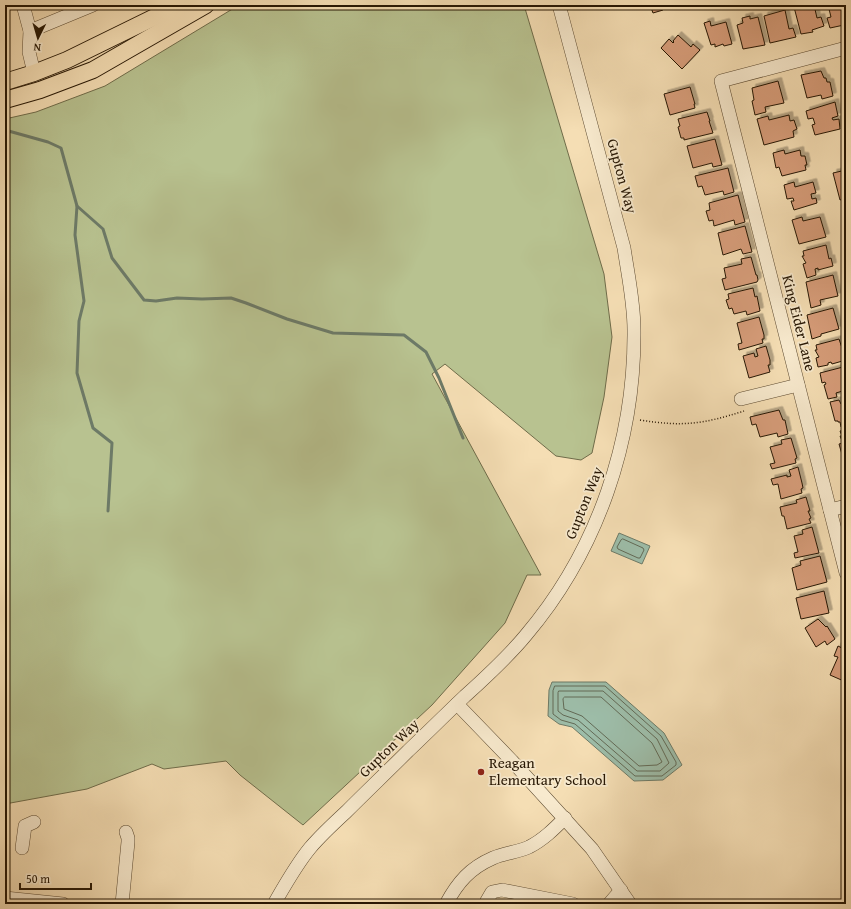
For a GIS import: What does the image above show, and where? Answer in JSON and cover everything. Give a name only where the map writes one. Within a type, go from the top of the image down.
[{"type":"main road","points":[[5,82],[34,73],[67,60],[171,11],[206,5]]},
{"type":"main road","points":[[6,100],[40,90],[93,70],[171,11]]},
{"type":"street","points":[[23,5],[30,31],[29,52],[34,73]]},
{"type":"street","points":[[30,31],[93,5]]},
{"type":"street","name":"Gupton Way","points":[[274,904],[310,848],[526,636],[567,579],[586,544],[612,481],[623,442],[630,401],[634,328],[630,288],[624,248],[559,5]]},
{"type":"street","name":"King Eider Lane","points":[[845,51],[721,81],[846,573]]},
{"type":"street","points":[[743,405],[798,385]]},
{"type":"street","points":[[830,510],[846,506]]},
{"type":"street","points":[[456,704],[512,761],[592,849],[630,904]]},
{"type":"street","points":[[446,904],[462,878],[476,867],[494,858],[528,847],[541,840],[565,818]]},
{"type":"street","points":[[22,848],[25,826],[34,822]]},
{"type":"street","points":[[122,904],[128,842],[126,832]]},
{"type":"street","points":[[486,904],[492,892],[502,890],[573,904]]},
{"type":"street","points":[[609,904],[621,890]]},
{"type":"street","points":[[6,900],[63,904]]},
{"type":"path","points":[[640,420],[660,423],[686,424],[713,420],[743,405]]},
{"type":"shaded area","points":[[239,5],[524,5],[604,274],[612,337],[604,397],[592,453],[581,460],[556,456],[445,364],[432,374],[541,575],[527,575],[505,623],[432,705],[303,825],[240,775],[226,761],[164,769],[152,764],[87,789],[5,804],[5,119],[36,112],[105,86]]},
{"type":"water","points":[[619,533],[650,546],[642,564],[611,551]]},
{"type":"water","points":[[552,682],[606,682],[664,733],[682,765],[663,780],[634,781],[572,727],[559,724],[548,716],[549,690]]},
{"type":"building","points":[[650,5],[665,5],[661,6],[663,10],[653,13]]},
{"type":"building","points":[[801,5],[814,5],[817,18],[821,17],[824,26],[812,30],[813,32],[801,34],[794,7]]},
{"type":"building","points":[[828,5],[846,5],[846,21],[843,22],[844,25],[830,28],[827,18],[831,17]]},
{"type":"building","points":[[785,10],[789,29],[793,28],[796,37],[770,43],[764,16]]},
{"type":"building","points":[[750,16],[750,19],[758,17],[765,45],[743,49],[737,25],[743,23],[742,18]]},
{"type":"building","points":[[710,21],[711,26],[726,22],[732,44],[724,46],[723,44],[715,47],[715,44],[711,45],[704,23]]},
{"type":"building","points":[[678,35],[691,47],[693,44],[700,50],[682,69],[661,48],[669,39],[673,43]]},
{"type":"building","points":[[821,71],[827,82],[830,82],[833,96],[822,99],[821,95],[807,98],[801,75]]},
{"type":"building","points":[[778,81],[784,103],[765,107],[766,112],[755,115],[752,101],[754,100],[752,88]]},
{"type":"building","points":[[690,87],[695,108],[670,115],[664,94]]},
{"type":"building","points":[[835,102],[838,116],[832,118],[833,120],[839,119],[840,129],[815,135],[812,125],[815,124],[813,118],[808,119],[806,111]]},
{"type":"building","points":[[707,112],[713,133],[684,140],[684,138],[681,138],[678,127],[680,126],[678,119]]},
{"type":"building","points":[[789,115],[790,121],[794,120],[797,129],[793,131],[794,137],[764,145],[757,119],[768,116],[769,120]]},
{"type":"building","points":[[715,139],[722,165],[713,167],[712,163],[693,168],[687,146]]},
{"type":"building","points":[[784,150],[785,154],[800,150],[801,156],[805,156],[807,165],[805,165],[806,170],[782,176],[779,167],[776,168],[773,153]]},
{"type":"building","points":[[728,168],[734,192],[724,195],[723,191],[705,195],[702,186],[698,187],[695,176]]},
{"type":"building","points":[[846,170],[846,198],[840,200],[833,173]]},
{"type":"building","points":[[794,182],[795,187],[813,182],[816,193],[811,194],[812,199],[816,198],[817,203],[794,210],[791,201],[794,201],[793,198],[787,199],[784,185]]},
{"type":"building","points":[[738,195],[745,222],[735,225],[734,220],[714,226],[713,220],[709,221],[706,211],[710,210],[709,203]]},
{"type":"building","points":[[802,217],[803,221],[820,217],[826,237],[799,244],[792,220]]},
{"type":"building","points":[[745,226],[752,252],[743,254],[741,249],[723,255],[718,233]]},
{"type":"building","points":[[826,245],[829,259],[831,258],[833,266],[818,270],[818,268],[815,269],[816,275],[807,278],[803,264],[806,263],[802,256],[804,256],[803,251]]},
{"type":"building","points":[[751,257],[757,275],[757,282],[725,290],[722,279],[726,278],[724,268],[742,264],[741,259]]},
{"type":"building","points":[[833,275],[838,296],[820,300],[821,305],[811,308],[806,282]]},
{"type":"building","points":[[753,288],[755,297],[757,296],[760,311],[747,315],[746,311],[734,314],[732,308],[729,309],[726,300],[729,299],[728,294]]},
{"type":"building","points":[[833,308],[839,329],[821,334],[821,336],[812,339],[807,315]]},
{"type":"building","points":[[759,317],[764,335],[764,339],[762,339],[763,343],[739,350],[738,344],[742,343],[737,323]]},
{"type":"building","points":[[839,339],[846,360],[832,364],[831,362],[828,363],[828,365],[818,367],[816,358],[819,357],[815,350],[817,350],[816,345]]},
{"type":"building","points":[[766,346],[770,360],[770,365],[768,365],[770,372],[749,378],[743,356],[754,353],[755,357],[758,356],[756,349]]},
{"type":"building","points":[[843,367],[844,370],[846,370],[846,390],[836,393],[837,397],[828,399],[824,385],[826,384],[825,382],[822,383],[820,373]]},
{"type":"building","points":[[839,400],[841,404],[846,403],[846,426],[841,427],[840,422],[835,421],[830,402]]},
{"type":"building","points":[[779,410],[783,420],[785,420],[788,434],[778,437],[777,433],[760,437],[756,424],[752,425],[750,417]]},
{"type":"building","points":[[846,430],[846,457],[843,458],[839,444],[843,443],[840,436],[842,436],[840,431]]},
{"type":"building","points":[[791,438],[797,458],[795,459],[796,463],[772,469],[770,464],[775,463],[770,447],[782,444],[781,440]]},
{"type":"building","points":[[798,467],[803,488],[801,489],[802,493],[781,499],[778,484],[773,485],[771,479],[787,475],[787,477],[791,476],[789,470]]},
{"type":"building","points":[[806,497],[810,511],[808,511],[811,518],[809,519],[811,523],[787,529],[780,507],[797,503],[796,500]]},
{"type":"building","points":[[812,527],[819,553],[795,558],[794,553],[798,552],[794,536],[803,534],[802,530]]},
{"type":"building","points":[[820,556],[827,582],[797,590],[792,568],[801,565],[800,561]]},
{"type":"building","points":[[824,591],[829,613],[801,619],[796,598]]},
{"type":"building","points":[[818,619],[826,627],[827,626],[835,639],[827,645],[825,641],[816,647],[805,628]]},
{"type":"building","points":[[838,646],[846,650],[846,682],[830,675],[838,657],[834,656]]},
{"type":"waterway","points":[[5,130],[48,142],[61,148],[77,206],[75,235],[84,301],[79,321],[77,373],[93,428],[112,443],[108,511]]},
{"type":"waterway","points":[[77,206],[103,229],[112,258],[144,300],[156,301],[177,298],[231,298],[287,319],[333,333],[404,335],[426,352],[439,378],[463,438]]},
{"type":"place","name":"Reagan Elementary School","points":[[481,772]]}]
